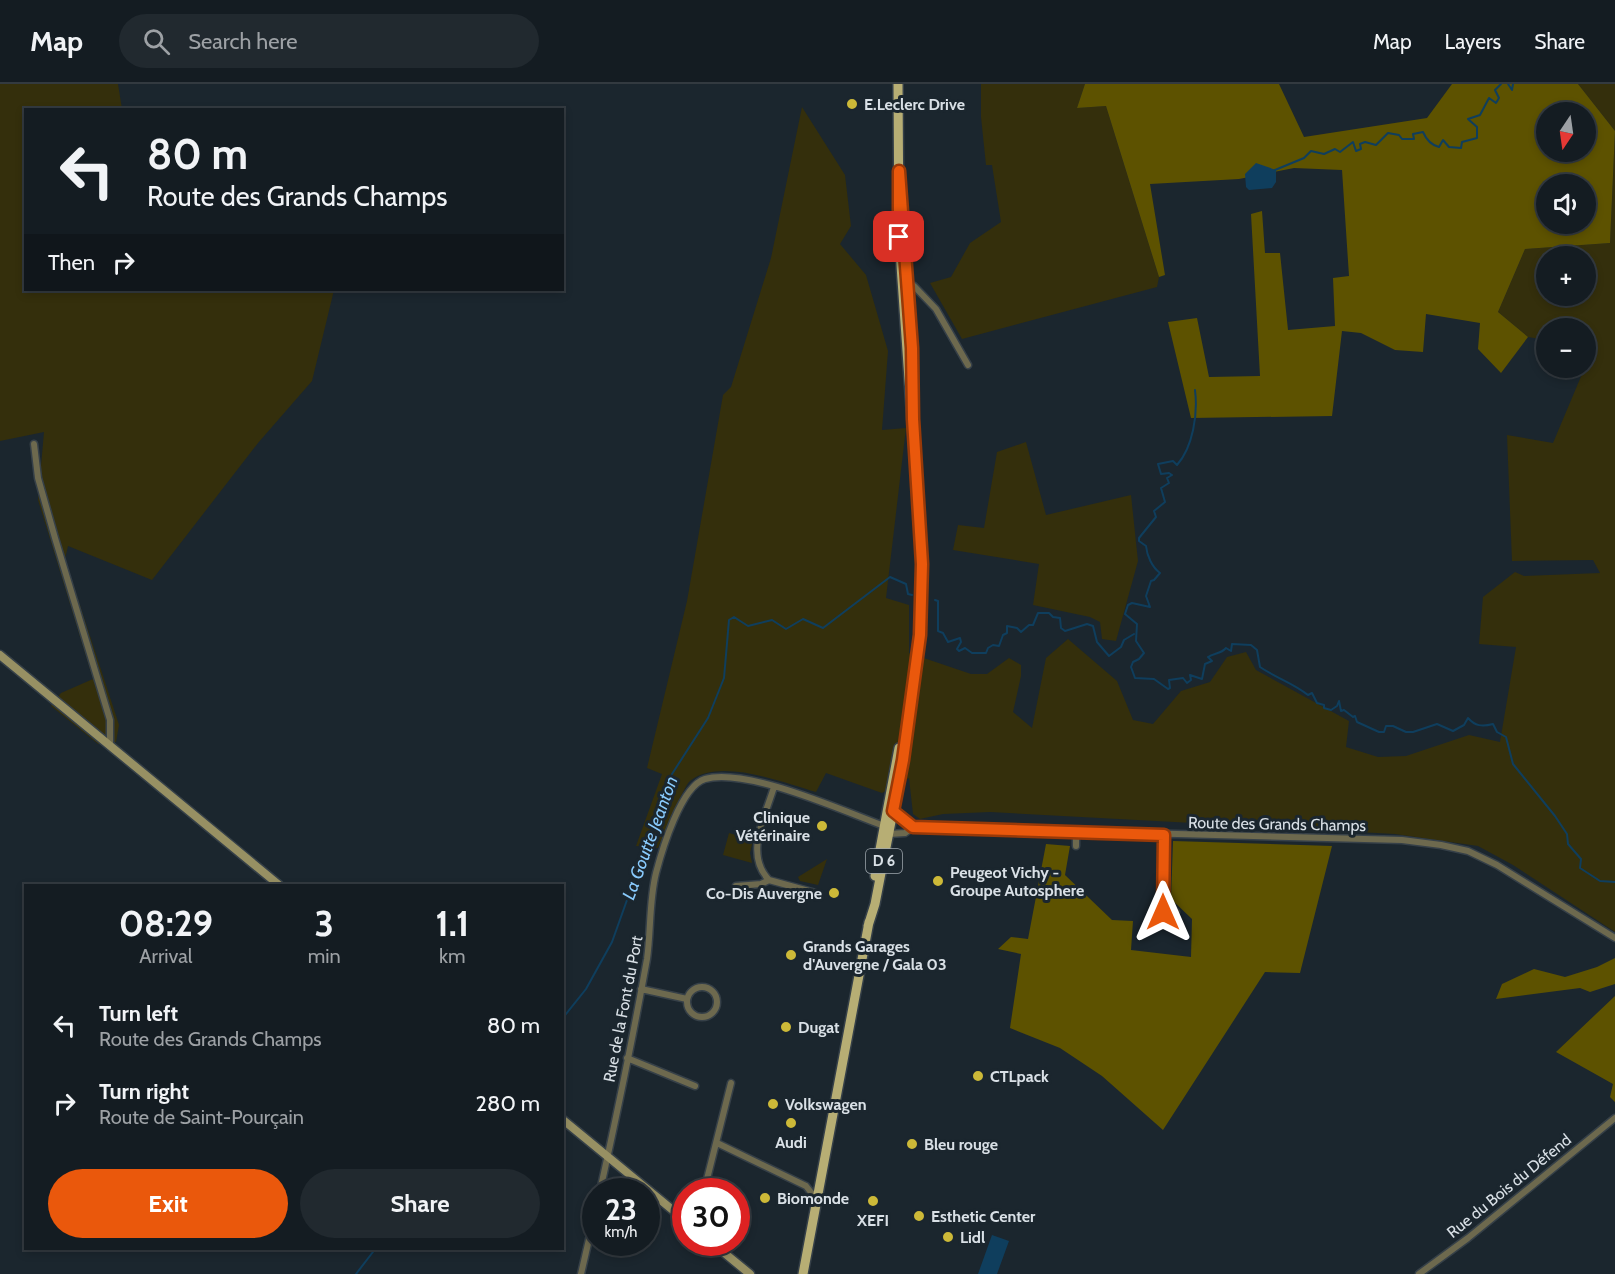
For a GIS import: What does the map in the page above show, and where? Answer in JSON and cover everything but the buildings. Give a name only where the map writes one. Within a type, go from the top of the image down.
[{"type":"main road","name":"D 6","points":[[810,1274],[829,1141],[914,679],[920,635],[922,564],[920,503],[913,419],[913,369],[905,286],[899,171],[898,84]]},
{"type":"main road","points":[[0,655],[278,884]]},
{"type":"main road","points":[[564,1121],[672,1209]]},
{"type":"main road","name":"D 6","points":[[803,1274],[829,1141]]},
{"type":"main road","points":[[798,1274],[813,1215]]},
{"type":"main road","points":[[728,1256],[750,1274]]},
{"type":"street","points":[[905,286],[920,291],[936,309],[968,365]]},
{"type":"street","points":[[34,444],[38,478],[110,720],[110,746]]},
{"type":"street","name":"Rue de la Font du Port","points":[[603,1178],[652,930],[655,876],[663,848],[689,790],[703,779],[714,777],[739,779],[803,795],[886,830]]},
{"type":"street","points":[[774,787],[756,847],[756,863],[769,880],[816,893]]},
{"type":"street","points":[[890,810],[913,827]]},
{"type":"street","name":"Route des Grands Champs","points":[[886,830],[905,833],[913,827],[1402,840],[1441,845],[1468,851],[1497,865],[1615,938]]},
{"type":"street","points":[[1076,832],[1076,846]]},
{"type":"street","points":[[1163,912],[1164,835]]},
{"type":"street","points":[[736,886],[761,884],[769,880]]},
{"type":"street","points":[[1163,900],[1176,912],[1152,912],[1163,900]]},
{"type":"street","points":[[707,988],[713,991],[717,1004],[715,1011],[703,1018],[690,1012],[687,999],[693,990],[707,988]]},
{"type":"street","points":[[641,989],[687,999]]},
{"type":"street","points":[[627,1058],[695,1086]]},
{"type":"street","points":[[708,1178],[731,1083]]},
{"type":"street","name":"Rue du Bois du Défend","points":[[1419,1274],[1468,1238],[1615,1118]]},
{"type":"street","points":[[717,1143],[806,1186],[817,1200]]},
{"type":"street","points":[[806,1186],[820,1180]]},
{"type":"street","points":[[581,1274],[585,1256]]},
{"type":"shaded area","points":[[0,84],[118,84],[122,108],[24,108],[24,291],[334,291],[312,381],[258,443],[152,580],[68,546],[65,559],[119,725],[116,742],[98,744],[51,706],[61,693],[93,679],[38,500],[44,432],[0,441]]},
{"type":"shaded area","points":[[981,84],[1085,84],[1077,108],[1106,106],[1159,277],[1157,287],[962,339],[930,283],[951,277],[970,243],[1001,222],[992,165],[986,165],[981,117]]},
{"type":"shaded area","points":[[1085,84],[1279,84],[1304,137],[1427,118],[1452,84],[1578,84],[1592,102],[1536,102],[1536,162],[1596,162],[1596,107],[1615,131],[1610,243],[1536,246],[1536,248],[1525,249],[1498,312],[1528,337],[1501,373],[1478,349],[1480,323],[1426,314],[1423,352],[1395,350],[1361,333],[1342,331],[1332,416],[1191,418],[1168,322],[1197,318],[1209,377],[1260,376],[1251,214],[1262,211],[1265,253],[1280,253],[1288,330],[1335,326],[1333,278],[1349,276],[1342,170],[1294,168],[1239,179],[1150,184],[1165,275],[1159,277],[1106,106],[1077,108]]},
{"type":"shaded area","points":[[1578,84],[1615,84],[1615,131],[1596,107],[1596,102],[1592,102]]},
{"type":"shaded area","points":[[802,107],[845,175],[851,226],[840,244],[866,275],[888,351],[882,430],[906,428],[886,598],[909,605],[909,653],[971,674],[987,674],[1009,658],[1021,665],[1021,676],[1013,712],[1032,728],[1046,658],[1068,639],[1117,681],[1133,720],[1153,724],[1181,691],[1210,682],[1227,657],[1246,652],[1256,670],[1349,721],[1346,747],[1378,757],[1406,756],[1469,735],[1500,742],[1516,647],[1479,644],[1483,597],[1515,572],[1524,576],[1600,573],[1593,560],[1512,561],[1507,435],[1553,443],[1580,378],[1596,378],[1596,318],[1536,318],[1536,338],[1528,337],[1498,312],[1525,249],[1536,248],[1536,306],[1596,306],[1596,246],[1568,246],[1610,243],[1615,131],[1615,932],[1513,865],[1478,846],[1395,834],[990,812],[943,814],[920,819],[913,814],[909,778],[882,793],[826,773],[816,792],[752,774],[718,771],[703,774],[687,785],[658,848],[636,846],[662,774],[647,768],[687,601],[723,395],[731,387],[771,258]]},
{"type":"shaded area","points":[[1026,442],[1046,515],[1131,495],[1138,561],[1116,641],[1102,639],[1100,622],[1090,617],[1033,605],[1039,564],[953,550],[958,525],[984,528],[997,452]]},
{"type":"shaded area","points":[[729,833],[753,840],[750,853],[752,863],[723,855]]},
{"type":"shaded area","points":[[1173,841],[1332,846],[1300,973],[1265,972],[1163,1130],[1102,1076],[1060,1048],[1010,1028],[1021,954],[998,949],[1011,937],[1028,939],[1046,844],[1070,846],[1065,875],[1112,920],[1133,921],[1131,950],[1191,957],[1192,919],[1171,899]]},
{"type":"shaded area","points":[[827,859],[818,885],[800,881],[798,877]]},
{"type":"shaded area","points":[[1615,958],[1615,984],[1590,992],[1580,988],[1496,999],[1502,984],[1534,969],[1565,977],[1597,967]]},
{"type":"shaded area","points":[[1615,996],[1615,1102],[1610,1097],[1613,1084],[1556,1052]]},
{"type":"water","points":[[1256,163],[1276,170],[1276,182],[1272,188],[1249,190],[1246,187],[1245,174]]},
{"type":"water","points":[[992,1235],[1009,1241],[997,1274],[978,1274]]},
{"type":"waterway","points":[[1275,170],[1304,158],[1311,151],[1324,154],[1335,149],[1340,152],[1353,142],[1356,151],[1361,149],[1360,144],[1365,142],[1376,145],[1388,133],[1399,135],[1402,139],[1414,139],[1413,134],[1423,132],[1436,146],[1439,147],[1443,140],[1449,147],[1461,148],[1462,142],[1477,138],[1477,127],[1468,119],[1480,115],[1489,98],[1496,103],[1499,98],[1495,90],[1501,84]]},
{"type":"waterway","points":[[1508,84],[1512,90],[1513,84]]},
{"type":"waterway","name":"La Goutte Jeanton","points":[[1195,390],[1196,409],[1191,440],[1177,465],[1173,461],[1158,464],[1161,474],[1172,475],[1167,478],[1169,483],[1161,488],[1165,502],[1154,511],[1156,517],[1139,538],[1139,541],[1146,546],[1152,564],[1160,573],[1151,581],[1146,596],[1150,607],[1132,603],[1128,605],[1125,614],[1137,624],[1136,641],[1144,653],[1133,662],[1131,667],[1135,678],[1154,679],[1168,689],[1170,688],[1169,680],[1183,678],[1187,683],[1191,680],[1190,675],[1202,679],[1205,664],[1212,661],[1208,657],[1226,648],[1231,651],[1232,644],[1251,645],[1257,650],[1260,667],[1308,695],[1312,693],[1317,703],[1324,705],[1324,708],[1331,710],[1337,706],[1339,701],[1341,711],[1344,710],[1353,717],[1355,716],[1357,722],[1379,732],[1384,732],[1386,726],[1413,732],[1437,724],[1453,731],[1464,725],[1468,718],[1479,725],[1493,724],[1497,732],[1506,737],[1513,764],[1567,834],[1568,844],[1581,859],[1580,868],[1600,881],[1615,882]]},
{"type":"waterway","name":"La Goutte Jeanton","points":[[564,1016],[586,989],[612,942],[672,774],[708,718],[724,678],[729,620],[734,617],[748,626],[772,620],[786,629],[803,619],[823,628],[890,577],[906,584],[908,594],[912,595]]},
{"type":"waterway","name":"La Goutte Jeanton","points":[[935,600],[938,601],[938,631],[943,633],[948,642],[960,638],[961,642],[957,649],[959,651],[965,648],[972,653],[986,653],[993,645],[999,646],[1003,635],[1007,633],[1007,626],[1017,628],[1021,632],[1029,625],[1033,625],[1038,613],[1049,613],[1053,617],[1060,618],[1061,628],[1065,631],[1087,624],[1093,626],[1097,642],[1109,656],[1121,647],[1124,640],[1134,634]]},
{"type":"waterway","name":"La Goutte Jeanton","points":[[356,1274],[374,1250]]},
{"type":"place","name":"E.Leclerc Drive","points":[[852,104]]},
{"type":"place","name":"Clinique Vétérinaire","points":[[822,826]]},
{"type":"place","name":"Peugeot Vichy - Groupe Autosphere","points":[[938,881]]},
{"type":"place","name":"Co-Dis Auvergne","points":[[834,893]]},
{"type":"place","name":"Grands Garages d'Auvergne / Gala 03","points":[[791,955]]},
{"type":"place","name":"Dugat","points":[[786,1027]]},
{"type":"place","name":"CTLpack","points":[[978,1076]]},
{"type":"place","name":"Volkswagen","points":[[773,1104]]},
{"type":"place","name":"Audi","points":[[791,1123]]},
{"type":"place","name":"Bleu rouge","points":[[912,1144]]},
{"type":"place","name":"Biomonde","points":[[765,1198]]},
{"type":"place","name":"XEFI","points":[[873,1201]]},
{"type":"place","name":"Esthetic Center","points":[[919,1216]]},
{"type":"place","name":"Lidl","points":[[948,1237]]},
{"type":"route","points":[[899,237],[899,171],[912,348],[913,419],[922,564],[920,635],[903,760],[893,811],[901,815],[913,827],[1164,835],[1163,912]]}]
